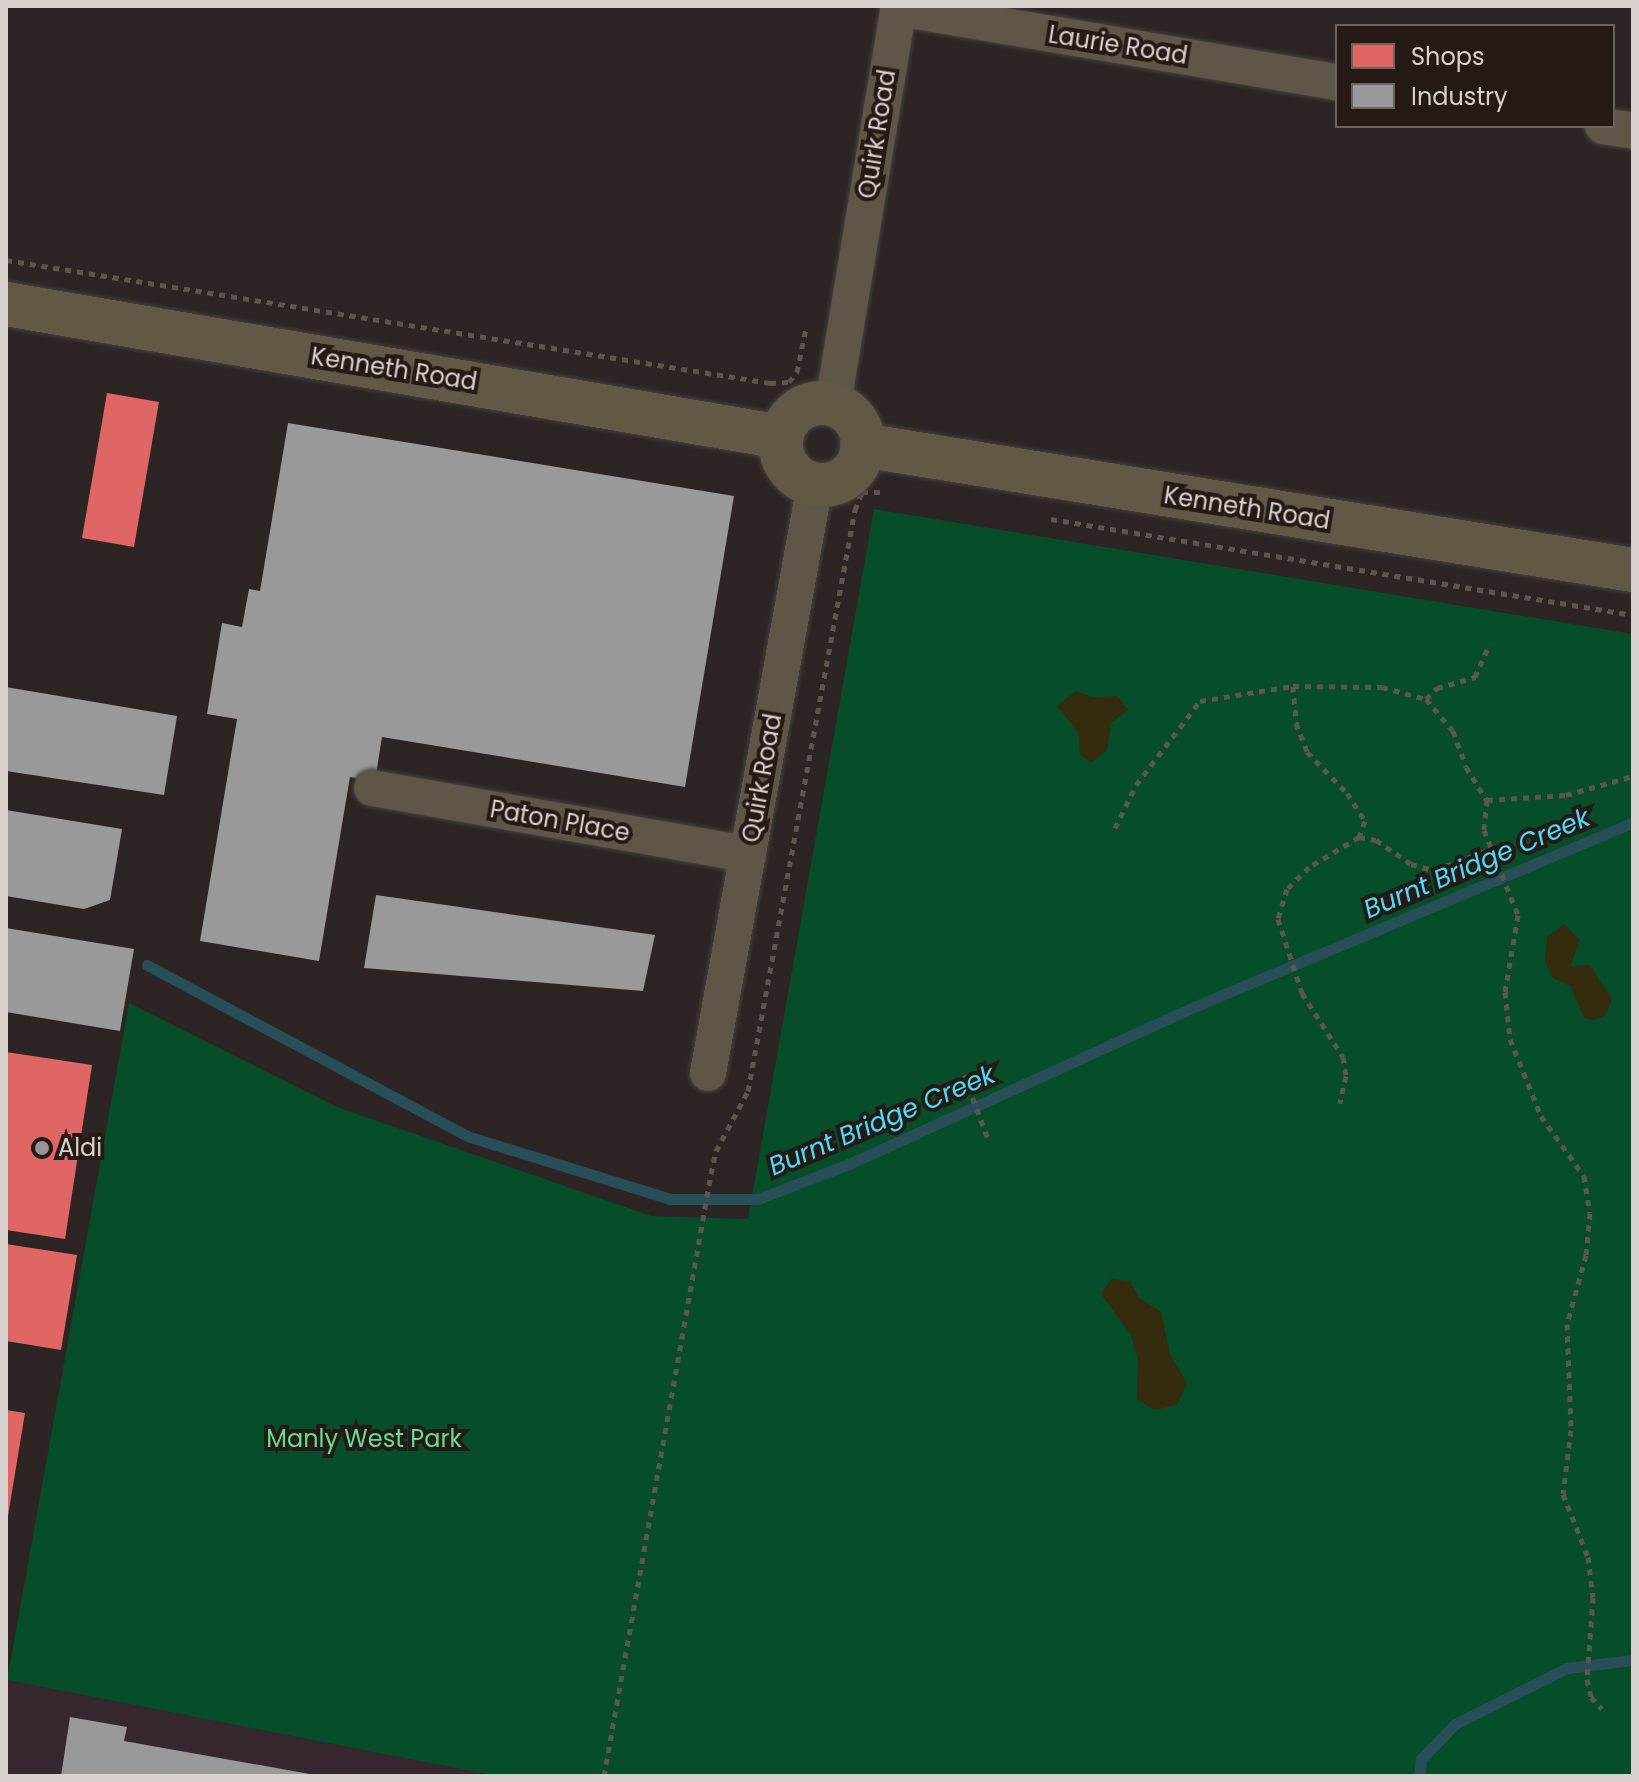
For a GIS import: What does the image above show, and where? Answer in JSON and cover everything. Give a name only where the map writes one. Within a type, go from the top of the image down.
[{"type":"main road","name":"Kenneth Road","points":[[6,304],[782,437]]},
{"type":"main road","points":[[833,404],[857,423],[862,445],[849,475],[815,484],[791,471],[782,437],[787,423],[805,407],[833,404]]},
{"type":"main road","name":"Kenneth Road","points":[[862,445],[1633,570]]},
{"type":"street","name":"Laurie Road","points":[[898,7],[1335,82]]},
{"type":"street","name":"Quirk Road","points":[[833,404],[898,7]]},
{"type":"street","name":"Quirk Road","points":[[708,1073],[815,484]]},
{"type":"street","name":"Paton Place","points":[[372,788],[748,854]]},
{"type":"path","points":[[6,260],[770,383],[789,382],[797,372],[806,331]]},
{"type":"path","points":[[598,1776],[604,1772],[716,1151],[748,1091],[855,510],[862,492],[887,493]]},
{"type":"path","points":[[1043,518],[1633,615]]},
{"type":"path","points":[[1426,699],[1437,688],[1475,677],[1490,644]]},
{"type":"path","points":[[1293,686],[1296,723],[1307,752],[1347,793],[1365,821],[1359,837],[1309,867],[1287,889],[1278,919],[1283,946],[1302,993],[1343,1057],[1346,1076],[1340,1103]]},
{"type":"path","points":[[1115,828],[1136,785],[1200,701],[1293,686],[1382,687],[1426,699],[1453,731],[1466,767],[1487,800],[1484,830],[1518,915],[1505,992],[1510,1039],[1541,1116],[1584,1176],[1590,1213],[1586,1255],[1567,1324],[1571,1430],[1563,1494],[1588,1557],[1593,1597],[1587,1679],[1591,1697],[1602,1709]]},
{"type":"path","points":[[1487,800],[1566,795],[1633,776]]},
{"type":"path","points":[[1359,837],[1376,840],[1411,864],[1434,870],[1491,849]]},
{"type":"path","points":[[964,1075],[988,1139]]},
{"type":"shaded area","points":[[6,1680],[496,1776],[6,1776]]},
{"type":"green space","name":"Manly West Park","points":[[874,509],[1633,634],[1633,1776],[496,1776],[7,1680],[129,1003],[337,1107],[651,1216],[748,1219]]},
{"type":"sand","points":[[1076,691],[1092,697],[1118,696],[1128,710],[1111,723],[1107,751],[1091,762],[1080,755],[1078,732],[1057,706]]},
{"type":"sand","points":[[1564,924],[1580,940],[1570,966],[1590,965],[1612,999],[1606,1015],[1594,1020],[1584,1018],[1570,986],[1553,978],[1545,962],[1547,937]]},
{"type":"sand","points":[[1111,1279],[1130,1281],[1139,1298],[1161,1312],[1170,1354],[1187,1383],[1177,1405],[1154,1410],[1137,1399],[1138,1361],[1131,1335],[1101,1294]]},
{"type":"building: Shops","points":[[107,393],[159,402],[134,547],[82,538]]},
{"type":"building: Shops","name":"Aldi","points":[[6,1052],[92,1065],[65,1239],[6,1230]]},
{"type":"building: Shops","points":[[6,1244],[77,1255],[61,1350],[6,1341]]},
{"type":"building: Shops","points":[[6,1410],[25,1413],[8,1516],[6,1516]]},
{"type":"building: Industry","points":[[288,423],[734,496],[685,787],[382,737],[375,781],[350,777],[319,961],[200,941],[237,719],[207,714],[222,623],[242,627],[249,589],[260,591]]},
{"type":"building: Industry","points":[[6,687],[177,716],[164,795],[6,771]]},
{"type":"building: Industry","points":[[6,810],[122,829],[110,900],[84,909],[6,896]]},
{"type":"building: Industry","points":[[376,895],[655,935],[643,991],[364,968]]},
{"type":"building: Industry","points":[[6,928],[134,949],[120,1031],[6,1012]]},
{"type":"building: Industry","points":[[70,1717],[127,1727],[124,1741],[321,1776],[61,1776]]},
{"type":"waterway","name":"Burnt Bridge Creek","points":[[147,965],[467,1136],[670,1199],[758,1199],[849,1164],[1189,1009],[1633,822]]},
{"type":"waterway","points":[[1419,1776],[1421,1759],[1455,1724],[1567,1668],[1633,1660]]},
{"type":"place","name":"Aldi","points":[[42,1148]]}]
